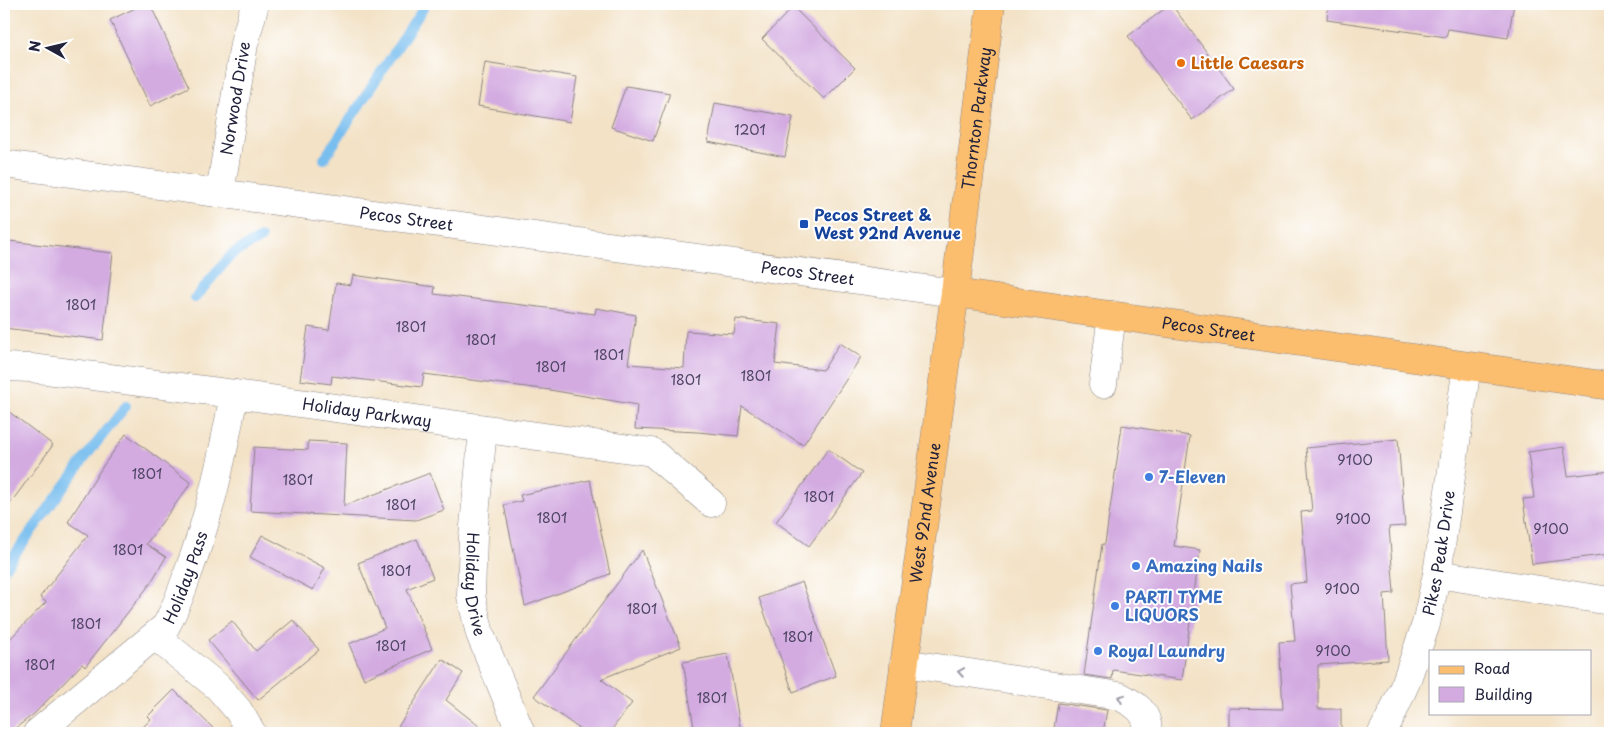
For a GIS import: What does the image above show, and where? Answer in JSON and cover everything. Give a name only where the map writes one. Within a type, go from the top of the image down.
[{"type":"main road","name":"Thornton Parkway","points":[[955,292],[991,4]]},
{"type":"main road","name":"Pecos Street","points":[[955,292],[1610,386]]},
{"type":"main road","name":"West 92nd Avenue","points":[[895,733],[955,292]]},
{"type":"street","name":"Norwood Drive","points":[[220,193],[244,44],[255,4]]},
{"type":"street","name":"Pecos Street","points":[[4,164],[955,292]]},
{"type":"street","points":[[1103,384],[1112,315]]},
{"type":"street","name":"Pikes Peak Drive","points":[[1382,733],[1406,682],[1426,624],[1437,574],[1467,366]]},
{"type":"street","name":"Holiday Parkway","points":[[4,367],[31,368],[234,394],[652,452],[711,504]]},
{"type":"street","name":"Holiday Pass","points":[[37,733],[166,626],[202,536],[223,453],[234,394]]},
{"type":"street","name":"Holiday Drive","points":[[483,429],[471,596],[480,634],[520,733]]},
{"type":"street","points":[[1437,574],[1610,601]]},
{"type":"street","points":[[155,636],[218,687],[238,710],[252,733]]},
{"type":"street","points":[[904,663],[1119,696],[1144,712],[1148,733]]},
{"type":"building","points":[[144,4],[150,4],[189,87],[150,106],[110,20]]},
{"type":"building","name":"Little Caesars","points":[[1171,4],[1234,89],[1192,120],[1128,36]]},
{"type":"building","points":[[1328,4],[1514,4],[1508,38],[1448,29],[1446,37],[1327,20]]},
{"type":"building","points":[[793,7],[855,68],[824,99],[762,39]]},
{"type":"building","points":[[485,62],[577,77],[570,122],[478,106]]},
{"type":"building","points":[[626,86],[670,93],[653,141],[611,127]]},
{"type":"building","points":[[715,103],[793,117],[785,157],[708,142]]},
{"type":"building","points":[[9,241],[113,253],[103,340],[4,328],[4,291]]},
{"type":"building","points":[[353,275],[435,287],[434,294],[595,314],[596,308],[636,315],[628,364],[684,368],[686,331],[734,334],[736,319],[780,324],[775,364],[823,370],[840,343],[861,357],[803,445],[742,406],[738,436],[635,429],[637,405],[550,390],[424,374],[422,387],[332,376],[331,384],[300,380],[308,327],[329,330],[336,283],[351,285]]},
{"type":"building","points":[[4,408],[53,445],[4,512]]},
{"type":"building","points":[[1122,425],[1190,436],[1174,546],[1200,550],[1182,680],[1113,670],[1112,679],[1084,675],[1102,544],[1105,544]]},
{"type":"building","points":[[126,434],[191,483],[146,544],[166,557],[150,584],[85,667],[82,664],[34,714],[9,733],[4,733],[4,645],[46,602],[40,597],[88,535],[68,522],[103,466]]},
{"type":"building","points":[[1398,439],[1405,526],[1389,527],[1394,593],[1384,594],[1388,660],[1318,665],[1318,709],[1341,709],[1341,733],[1229,733],[1229,708],[1283,709],[1279,642],[1295,641],[1290,584],[1307,582],[1301,512],[1312,511],[1306,448]]},
{"type":"building","points":[[308,441],[347,443],[344,506],[430,473],[444,510],[416,520],[250,511],[254,447],[308,450]]},
{"type":"building","points":[[1564,447],[1568,476],[1610,471],[1610,554],[1532,564],[1523,499],[1534,498],[1528,452]]},
{"type":"building","points":[[828,449],[862,473],[809,546],[776,522]]},
{"type":"building","points":[[590,480],[610,574],[525,606],[504,505],[522,501],[520,495]]},
{"type":"building","points":[[262,535],[325,568],[313,590],[250,557]]},
{"type":"building","points":[[417,539],[433,578],[407,589],[432,649],[364,679],[349,644],[385,628],[358,563]]},
{"type":"building","points":[[642,550],[681,647],[601,679],[632,703],[609,733],[585,733],[534,696]]},
{"type":"building","points":[[802,582],[836,676],[793,692],[759,598]]},
{"type":"building","points":[[293,620],[319,650],[258,700],[208,640],[232,621],[256,651]]},
{"type":"building","points":[[728,654],[741,733],[695,733],[683,662]]},
{"type":"building","points":[[442,659],[463,673],[446,700],[488,733],[394,733]]},
{"type":"building","points":[[174,690],[218,733],[137,733],[151,719],[148,716]]},
{"type":"building","points":[[1058,703],[1107,710],[1103,733],[1054,728]]},
{"type":"waterway","points":[[324,159],[426,4]]},
{"type":"waterway","points":[[195,298],[232,254],[261,238]]},
{"type":"waterway","points":[[4,569],[91,450],[126,406]]},
{"type":"place","name":"Little Caesars","points":[[1181,63]]},
{"type":"place","name":"Pecos Street & West 92nd Avenue","points":[[804,224]]},
{"type":"place","name":"7-Eleven","points":[[1149,477]]},
{"type":"place","name":"Amazing Nails","points":[[1136,566]]},
{"type":"place","name":"PARTI TYME LIQUORS","points":[[1115,606]]},
{"type":"place","name":"Royal Laundry","points":[[1098,651]]}]
